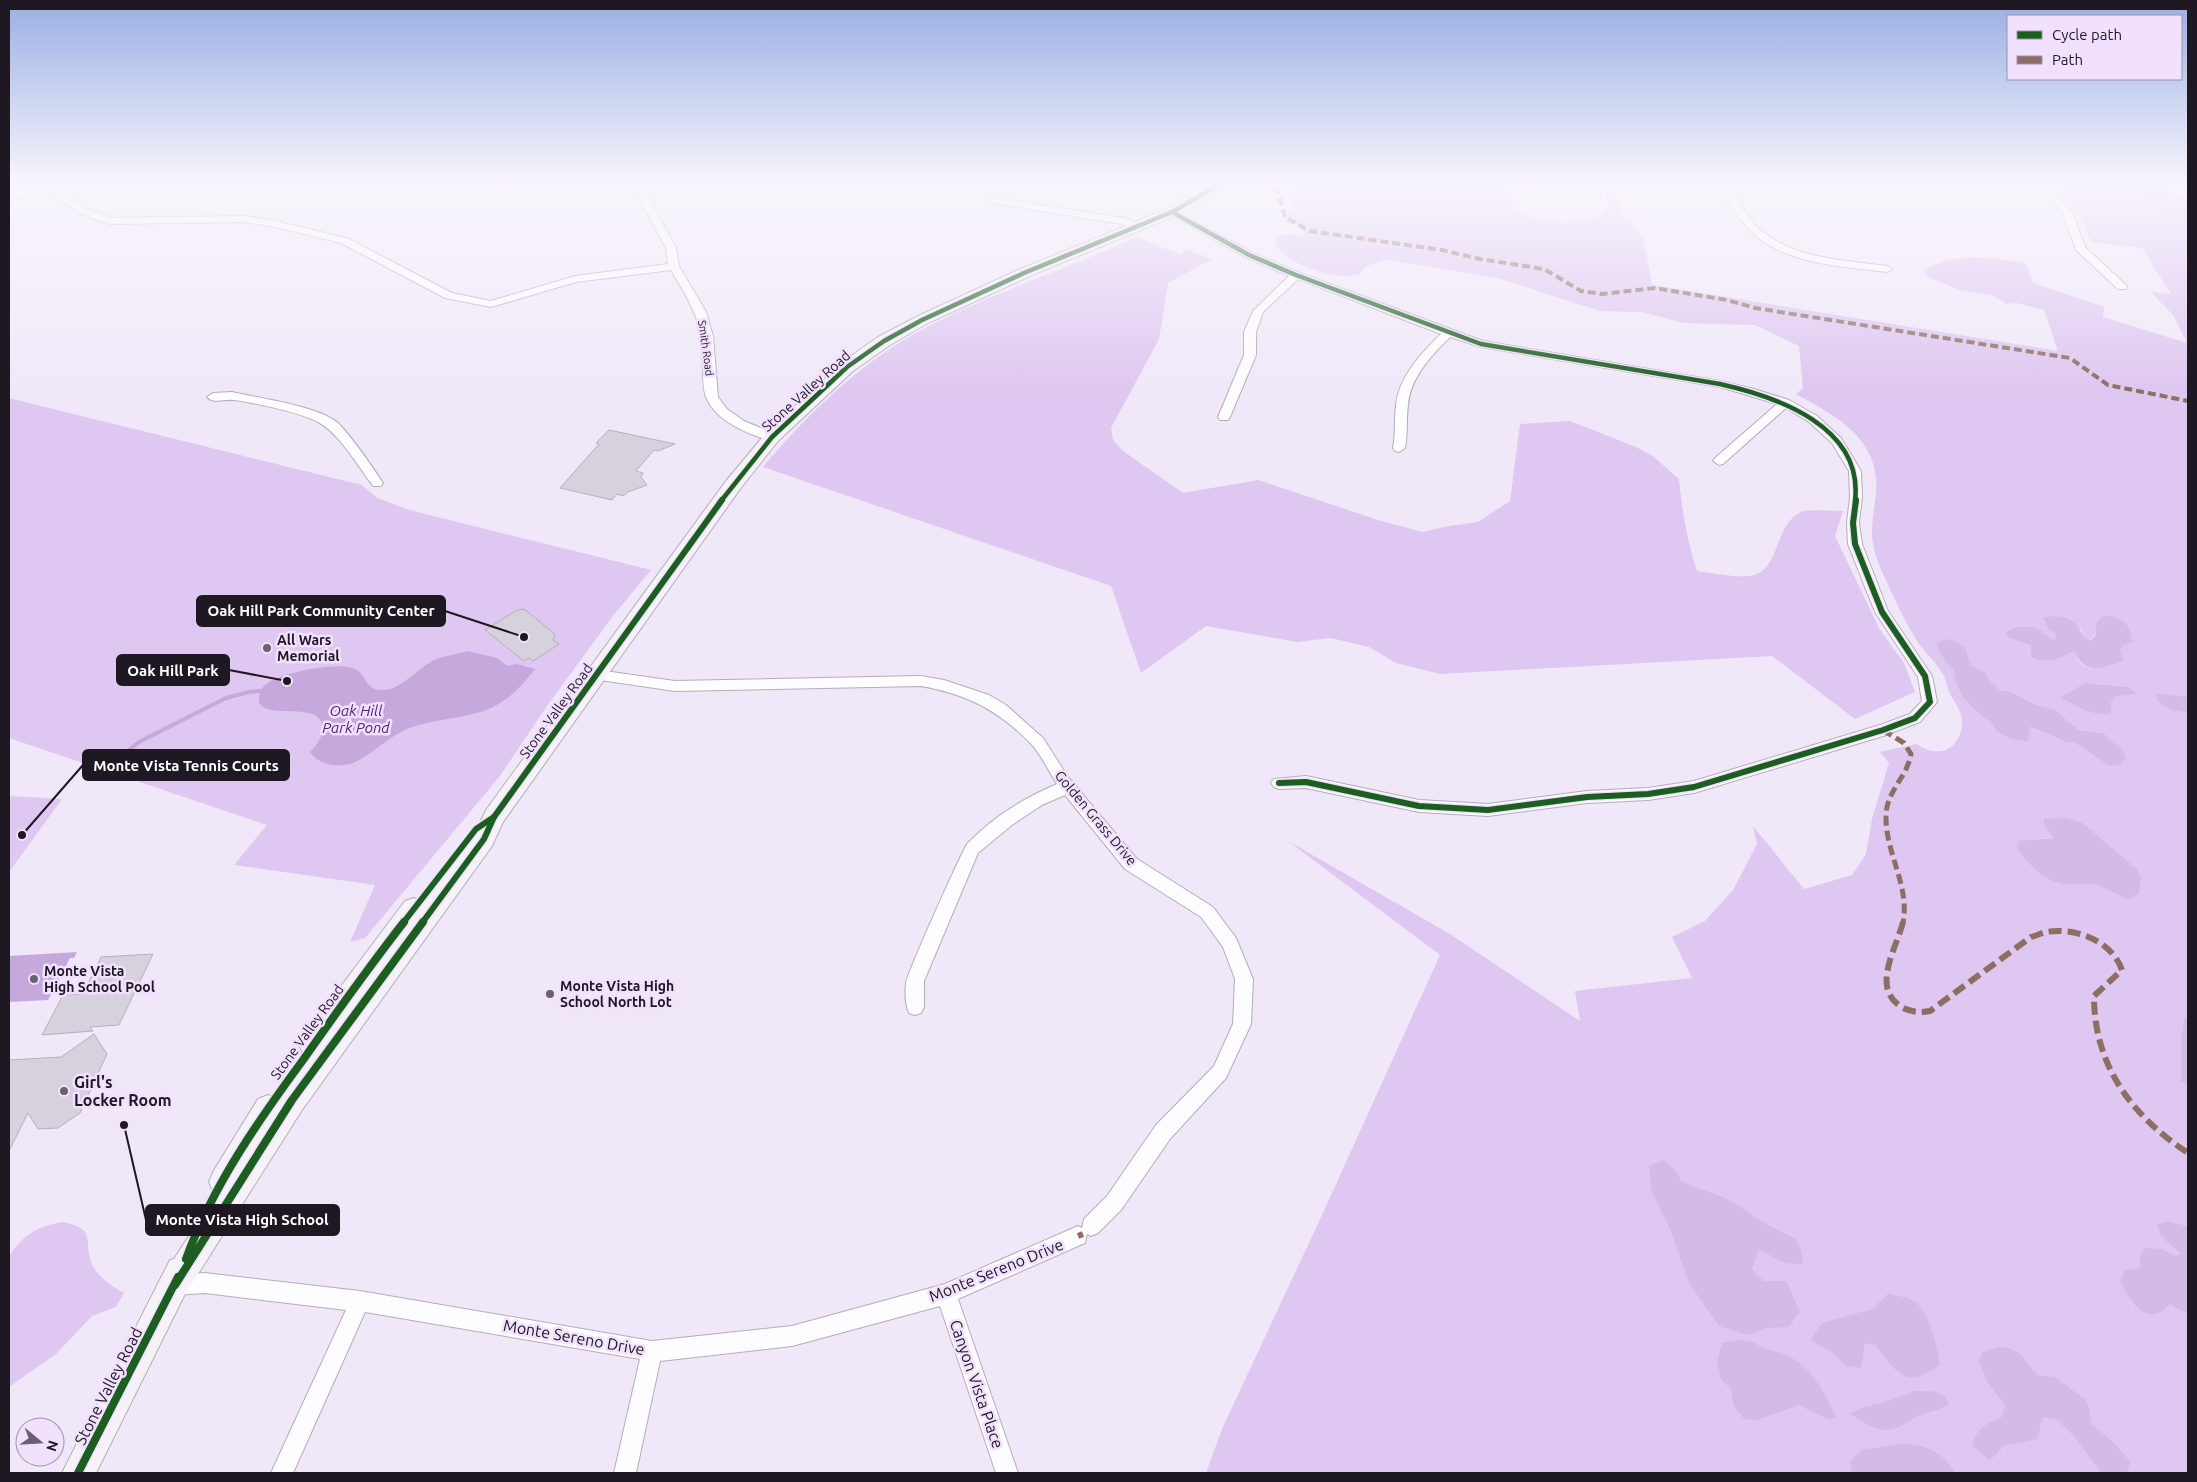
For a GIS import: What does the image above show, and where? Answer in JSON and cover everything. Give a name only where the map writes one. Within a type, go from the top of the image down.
[{"type":"street","points":[[368,251],[449,296],[491,304],[575,279],[674,266]]},
{"type":"street","name":"Smith Road","points":[[672,251],[674,266],[701,312],[707,336],[712,397],[722,412],[740,424],[772,437]]},
{"type":"street","name":"Stone Valley Road","points":[[78,1473],[175,1285],[196,1231],[242,1149],[276,1097],[368,969],[476,829],[494,817],[598,675],[685,550],[772,437],[847,367],[884,341],[922,320],[1024,273],[1077,251]]},
{"type":"street","points":[[1242,251],[1296,275],[1481,344],[1720,384],[1750,391],[1785,403],[1813,419],[1837,441],[1856,471],[1853,523],[1855,544],[1882,612],[1925,676],[1930,702],[1915,718],[1883,730],[1694,787],[1648,794],[1587,797],[1488,810],[1419,806],[1306,782],[1279,783]]},
{"type":"street","points":[[1796,251],[1824,260],[1887,269]]},
{"type":"street","points":[[2083,251],[2122,287]]},
{"type":"street","points":[[1224,417],[1250,355],[1250,332],[1258,311],[1296,275]]},
{"type":"street","points":[[1399,448],[1403,435],[1403,396],[1428,351],[1448,333]]},
{"type":"street","points":[[213,397],[232,396],[296,410],[321,418],[334,426],[377,483]]},
{"type":"street","points":[[1720,461],[1785,403]]},
{"type":"street","name":"Golden Grass Drive","points":[[598,675],[675,686],[921,681],[944,685],[984,699],[1001,709],[1038,742],[1067,787],[1131,864],[1206,912],[1230,943],[1244,979],[1242,1024],[1220,1072],[1163,1132],[1114,1204],[1084,1231]]},
{"type":"street","points":[[915,1006],[915,981],[972,849],[1006,820],[1036,800],[1067,787]]},
{"type":"street","name":"Monte Sereno Drive","points":[[175,1285],[205,1283],[360,1301],[652,1350],[792,1336],[946,1294],[1084,1231]]},
{"type":"street","name":"Canyon Vista Place","points":[[946,1294],[1007,1473]]},
{"type":"street","points":[[282,1473],[360,1301]]},
{"type":"street","points":[[625,1473],[652,1350]]},
{"type":"shaded area","points":[[1103,251],[1173,251],[1180,254],[1183,251],[1192,251],[1212,259],[1168,283],[1159,339],[1111,428],[1113,440],[1123,451],[1183,493],[1258,480],[1378,520],[1422,532],[1478,522],[1510,501],[1520,424],[1570,421],[1636,447],[1653,456],[1679,479],[1685,525],[1697,571],[1734,576],[1754,575],[1762,571],[1769,564],[1786,526],[1792,518],[1804,511],[1843,511],[1835,536],[1879,628],[1904,663],[1915,692],[1855,719],[1772,656],[1440,674],[1396,663],[1369,647],[1331,638],[1297,642],[1206,626],[1141,673],[1111,586],[763,467],[814,411],[872,362],[914,334],[996,295]]},
{"type":"shaded area","points":[[1281,251],[1646,251],[1652,285],[2058,351],[2044,310],[2016,303],[2007,304],[1992,295],[1960,290],[1930,278],[1924,272],[1934,265],[1959,259],[1987,258],[2026,263],[2033,283],[2104,307],[2103,317],[2187,343],[2173,315],[2151,292],[2171,294],[2144,251],[2188,251],[2188,710],[2157,694],[2157,701],[2171,710],[2188,713],[2188,1017],[2184,1020],[2181,1040],[2181,1082],[2188,1084],[2188,1226],[2169,1221],[2174,1246],[2182,1254],[2174,1255],[2162,1249],[2140,1257],[2139,1269],[2170,1304],[2188,1310],[2188,1473],[1206,1473],[1222,1429],[1440,955],[1288,841],[1450,934],[1580,1021],[1575,991],[1692,978],[1672,937],[1705,921],[1733,890],[1757,844],[1753,826],[1804,889],[1852,875],[1866,854],[1872,819],[1889,763],[1880,752],[1917,744],[1928,750],[1942,751],[1948,749],[1959,736],[1962,724],[1959,709],[1949,692],[1943,674],[1912,633],[1878,562],[1872,534],[1876,474],[1871,458],[1853,432],[1826,411],[1796,394],[1803,388],[1799,346],[1755,325],[1684,323],[1642,312],[1600,311],[1498,278],[1385,259],[1365,267],[1360,274],[1350,276],[1339,275],[1315,270],[1292,260]],"holes":[[[2096,624],[2123,645],[2111,665],[2093,668],[2084,666],[2080,663],[2074,651],[2065,655],[2031,648],[2032,645],[2009,638],[2039,630],[2054,640],[2056,635],[2049,629],[2081,629],[2083,638],[2090,641],[2097,631]],[[1966,649],[1968,661],[1986,673],[1990,681],[2000,690],[2012,692],[2036,705],[2054,709],[2079,730],[2103,733],[2109,766],[2074,742],[2066,742],[2029,727],[2028,742],[1998,732],[1990,722],[1977,712],[1956,684],[1953,669]],[[2085,683],[2122,686],[2135,694],[2116,695],[2111,702],[2062,697]],[[2083,823],[2136,868],[2127,900],[2099,886],[2054,882],[2040,874],[2017,849],[2038,839],[2054,838]]]},
{"type":"shaded area","points":[[9,398],[362,485],[377,498],[410,510],[651,570],[613,616],[547,706],[500,776],[365,938],[350,942],[375,885],[234,865],[267,825],[9,738]]},
{"type":"shaded area","points":[[2056,616],[2073,622],[2081,631],[2083,637],[2090,641],[2095,636],[2096,624],[2101,617],[2108,616],[2119,619],[2126,624],[2132,642],[2123,645],[2120,650],[2123,661],[2101,668],[2088,667],[2083,664],[2074,651],[2053,660],[2031,657],[2031,645],[2009,638],[2006,632],[2018,627],[2032,627],[2054,640],[2056,635],[2049,629],[2043,618]]},
{"type":"shaded area","points":[[1945,639],[1957,642],[1966,649],[1969,661],[1973,666],[1986,673],[1990,681],[2000,690],[2012,692],[2036,705],[2054,709],[2079,730],[2103,733],[2123,751],[2126,758],[2121,764],[2109,766],[2074,742],[2066,742],[2030,727],[2028,742],[2009,738],[1998,732],[1964,698],[1956,684],[1953,669],[1944,659],[1936,644]]},
{"type":"shaded area","points":[[2085,683],[2129,687],[2136,694],[2116,696],[2111,702],[2111,714],[2091,712],[2061,697]]},
{"type":"shaded area","points":[[2157,694],[2188,697],[2188,713],[2171,710],[2157,701]]},
{"type":"shaded area","points":[[9,796],[62,799],[9,872]]},
{"type":"shaded area","points":[[2066,818],[2083,823],[2136,868],[2141,876],[2139,893],[2127,900],[2099,886],[2054,882],[2040,874],[2017,849],[2019,841],[2054,838],[2044,824],[2044,819]]},
{"type":"shaded area","points":[[2188,1017],[2188,1084],[2181,1082],[2181,1040],[2184,1019]]},
{"type":"shaded area","points":[[1663,1160],[1675,1170],[1682,1182],[1730,1200],[1766,1224],[1796,1239],[1801,1250],[1803,1265],[1782,1262],[1759,1249],[1752,1269],[1764,1281],[1786,1281],[1800,1312],[1788,1327],[1766,1328],[1747,1335],[1719,1326],[1689,1283],[1671,1231],[1651,1190],[1649,1166]]},
{"type":"shaded area","points":[[2169,1221],[2188,1226],[2188,1314],[2170,1304],[2162,1311],[2154,1314],[2147,1313],[2134,1304],[2120,1281],[2125,1270],[2139,1269],[2140,1257],[2145,1248],[2162,1249],[2174,1255],[2181,1254],[2160,1235],[2157,1224]]},
{"type":"shaded area","points":[[63,1222],[74,1225],[86,1233],[90,1259],[94,1268],[108,1282],[124,1293],[116,1307],[92,1316],[56,1354],[9,1387],[9,1257],[25,1237],[38,1229]]},
{"type":"shaded area","points":[[1888,1294],[1914,1301],[1924,1313],[1932,1330],[1940,1365],[1928,1373],[1910,1377],[1902,1374],[1889,1363],[1875,1345],[1865,1343],[1861,1368],[1846,1366],[1832,1352],[1810,1340],[1822,1323],[1872,1309]]},
{"type":"shaded area","points":[[1738,1340],[1751,1342],[1769,1350],[1782,1353],[1801,1364],[1822,1389],[1836,1418],[1829,1420],[1799,1405],[1757,1420],[1744,1419],[1734,1406],[1731,1389],[1721,1379],[1717,1361],[1722,1343]]},
{"type":"shaded area","points":[[1998,1347],[2012,1349],[2017,1352],[2037,1375],[2055,1377],[2086,1400],[2090,1411],[2091,1424],[2111,1440],[2130,1461],[2128,1471],[2124,1473],[2101,1473],[2073,1435],[2057,1420],[2043,1417],[2037,1439],[2003,1446],[1989,1460],[1973,1446],[1976,1435],[1983,1427],[2002,1417],[2005,1405],[1988,1383],[1979,1362],[1982,1352]]},
{"type":"shaded area","points":[[1915,1391],[1939,1393],[1949,1403],[1937,1410],[1917,1416],[1903,1425],[1887,1430],[1875,1428],[1850,1414],[1863,1407],[1883,1403]]},
{"type":"shaded area","points":[[1910,1444],[1933,1451],[1951,1466],[1955,1473],[1852,1473],[1850,1461],[1862,1450]]},
{"type":"water","name":"Oak Hill Park Pond","points":[[467,651],[497,658],[507,666],[517,664],[535,669],[512,694],[492,707],[480,712],[429,722],[405,730],[350,764],[328,764],[318,760],[310,752],[318,743],[322,732],[323,728],[319,718],[306,712],[271,710],[264,708],[259,703],[261,691],[265,685],[282,676],[294,673],[334,666],[353,668],[361,674],[370,686],[378,690],[385,690],[398,686],[434,660]]},
{"type":"water","name":"Monte Vista High School Pool","points":[[77,952],[74,958],[70,958],[48,1000],[9,1002],[9,956]]},
{"type":"building","points":[[609,430],[675,444],[658,451],[654,450],[636,471],[643,473],[641,477],[647,485],[628,492],[623,496],[617,494],[612,500],[560,488],[599,444],[596,443]]},
{"type":"building","points":[[524,609],[555,634],[553,640],[559,644],[533,661],[529,658],[524,661],[485,630],[517,610]]},
{"type":"building","points":[[153,954],[119,1025],[90,1027],[93,1031],[42,1035],[63,995],[83,994],[101,957]]},
{"type":"building","name":"Girl's Locker Room","points":[[94,1034],[107,1054],[80,1113],[58,1128],[38,1129],[28,1113],[9,1151],[9,1060],[61,1057]]},
{"type":"waterway","points":[[131,770],[122,762],[129,750],[139,742],[226,698],[261,691]]},
{"type":"marked path","points":[[1447,251],[1480,259],[1544,269],[1581,291],[1602,294],[1655,288],[1727,300],[1755,308],[2070,358],[2108,385],[2188,401]]},
{"type":"marked path","points":[[1883,730],[1904,743],[1911,754],[1908,764],[1891,793],[1886,808],[1887,831],[1900,875],[1905,905],[1903,923],[1891,958],[1886,981],[1887,991],[1892,1000],[1901,1007],[1912,1011],[1930,1011],[2031,937],[2044,932],[2068,932],[2103,944],[2119,960],[2122,970],[2094,996],[2097,1032],[2109,1067],[2128,1099],[2139,1113],[2160,1134],[2188,1153]]},
{"type":"marked path","points":[[1078,1236],[1083,1234]]},
{"type":"cycle path","points":[[175,1285],[292,1100],[484,839],[494,817],[733,485],[772,437],[847,367],[884,341],[922,320],[1024,273],[1077,251]]},
{"type":"cycle path","points":[[1242,251],[1296,275],[1481,344],[1720,384],[1750,391],[1785,403],[1813,419],[1837,441],[1855,471],[1856,497],[1853,523],[1855,544],[1882,612],[1925,676],[1930,702],[1915,718],[1883,730],[1694,787],[1648,794],[1587,797],[1488,810],[1419,806],[1306,782],[1279,783]]},
{"type":"cycle path","points":[[186,1259],[196,1231],[242,1149],[276,1097],[368,969],[476,829],[494,817]]},
{"type":"cycle path","points":[[78,1473],[178,1277]]},
{"type":"place","name":"Oak Hill Park Community Center","points":[[524,637]]},
{"type":"place","name":"All Wars Memorial","points":[[267,648]]},
{"type":"place","name":"Oak Hill Park","points":[[287,681]]},
{"type":"place","name":"Monte Vista Tennis Courts","points":[[22,835]]},
{"type":"place","name":"Monte Vista High School Pool","points":[[34,979]]},
{"type":"place","name":"Monte Vista High School North Lot","points":[[550,994]]},
{"type":"place","name":"Girl's Locker Room","points":[[64,1091]]},
{"type":"place","name":"Monte Vista High School","points":[[124,1125]]}]
